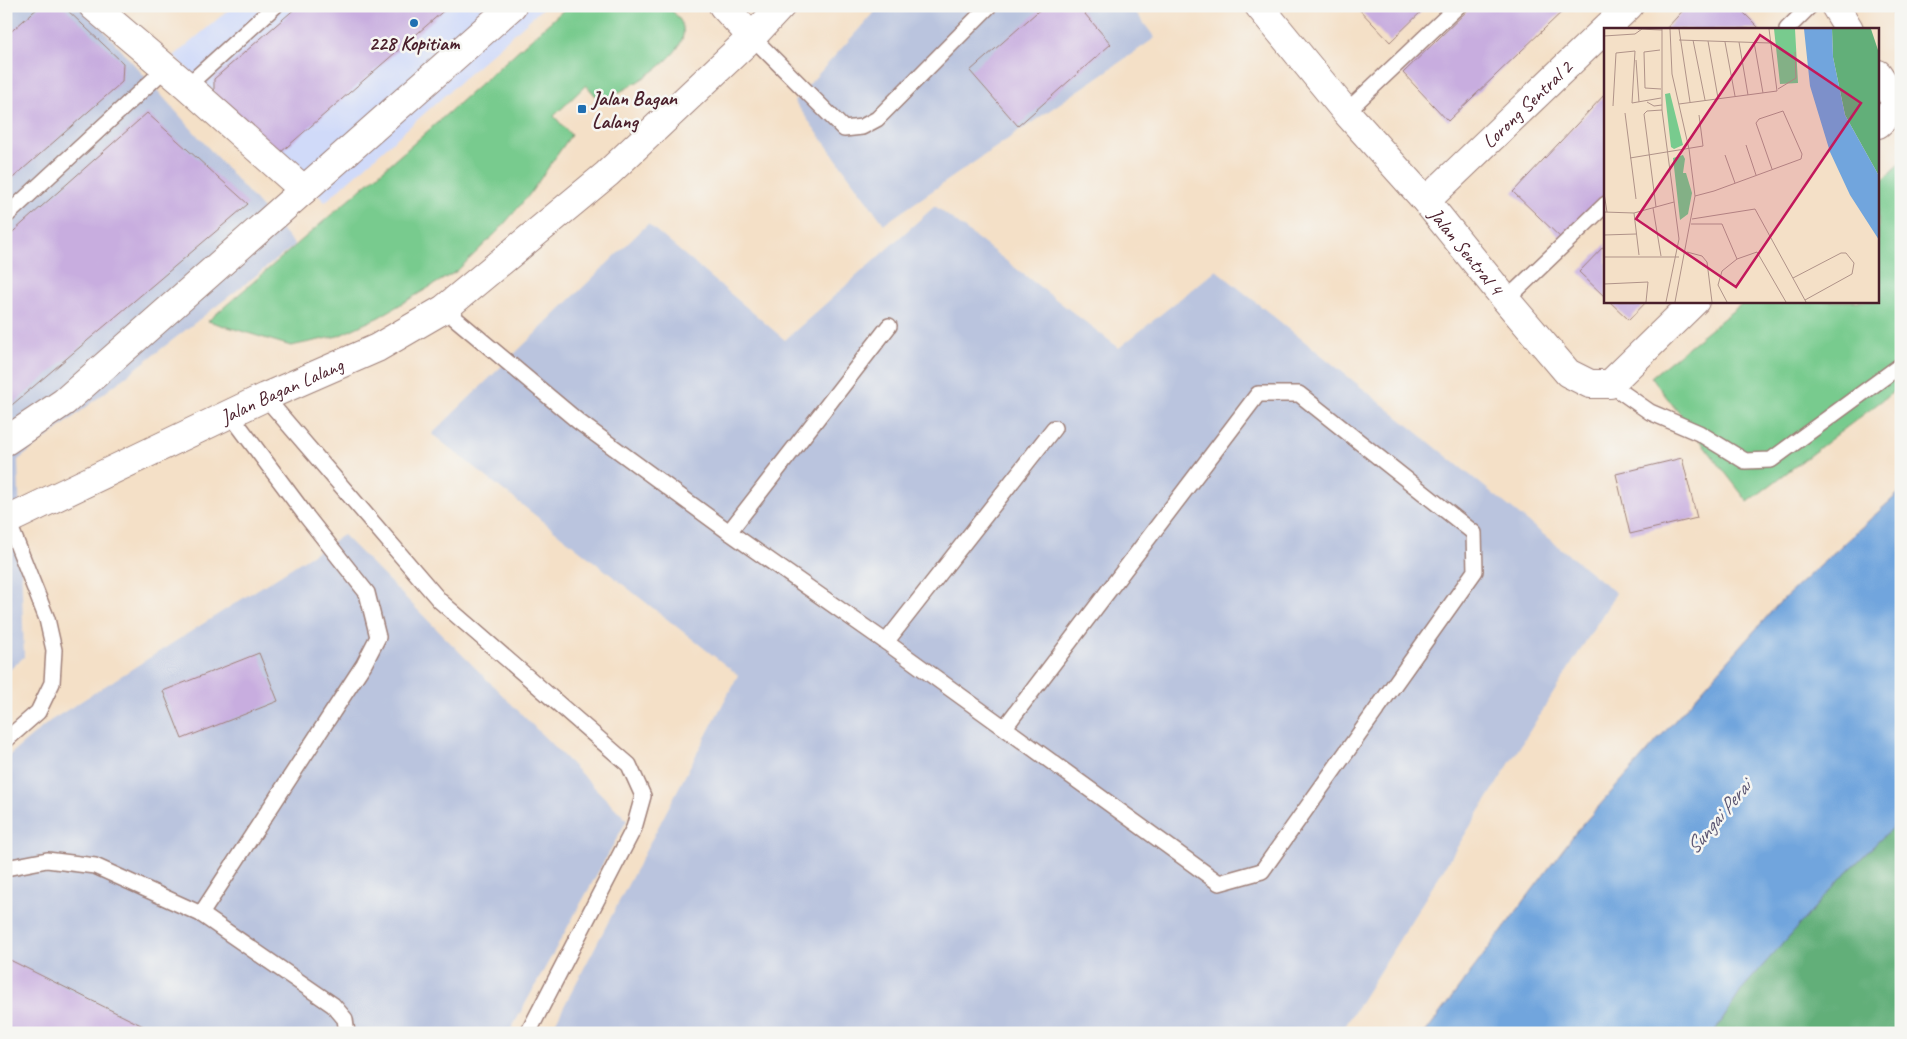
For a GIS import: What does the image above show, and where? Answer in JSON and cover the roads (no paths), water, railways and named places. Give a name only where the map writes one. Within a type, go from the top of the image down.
[{"type":"street","points":[[93,6],[304,190]]},
{"type":"street","points":[[6,441],[64,402],[512,6]]},
{"type":"street","points":[[723,6],[752,37]]},
{"type":"street","name":"Jalan Bagan Lalang","points":[[7,521],[265,397],[377,348],[444,309],[607,174],[752,37],[781,6]]},
{"type":"street","name":"Jalan Sentral 4","points":[[1259,6],[1346,112],[1426,202],[1568,373],[1590,384],[1610,384]]},
{"type":"street","name":"Lorong Sentral 2","points":[[1606,28],[1629,6]]},
{"type":"street","points":[[1835,6],[1848,28]]},
{"type":"street","name":"Lorong Sentral 2","points":[[1426,202],[1604,30]]},
{"type":"street","points":[[1880,77],[1899,104],[1880,122]]},
{"type":"street","points":[[1610,384],[1694,302]]},
{"type":"lane","points":[[186,86],[275,6]]},
{"type":"lane","points":[[752,37],[844,129],[862,127],[877,119],[989,6]]},
{"type":"lane","points":[[1346,112],[1458,6]]},
{"type":"lane","points":[[1787,28],[1810,6]]},
{"type":"lane","points":[[6,216],[165,69]]},
{"type":"lane","points":[[1506,300],[1604,206]]},
{"type":"lane","points":[[444,309],[579,422],[729,532],[1005,727],[1219,883],[1262,870],[1475,571],[1474,533],[1299,394],[1258,394],[1005,727]]},
{"type":"lane","points":[[729,532],[889,326]]},
{"type":"lane","points":[[1610,384],[1650,412],[1699,433],[1745,461],[1771,460],[1901,365]]},
{"type":"lane","points":[[265,397],[440,601],[629,764],[643,796],[634,828],[528,1033]]},
{"type":"lane","points":[[201,914],[364,664],[378,637],[367,593],[230,414]]},
{"type":"lane","points":[[886,642],[1054,428]]},
{"type":"lane","points":[[6,740],[38,712],[52,682],[54,650],[47,619],[7,521]]},
{"type":"lane","points":[[6,868],[47,860],[95,866],[201,914],[333,1004],[344,1019],[347,1033]]},
{"type":"water","name":"Sungai Perai","points":[[1901,491],[1901,819],[1840,879],[1743,988],[1714,1033],[1425,1033],[1576,832],[1780,602]]},
{"type":"place","name":"228 Kopitiam","points":[[414,23]]},
{"type":"place","name":"Jalan Bagan Lalang","points":[[582,109]]}]
